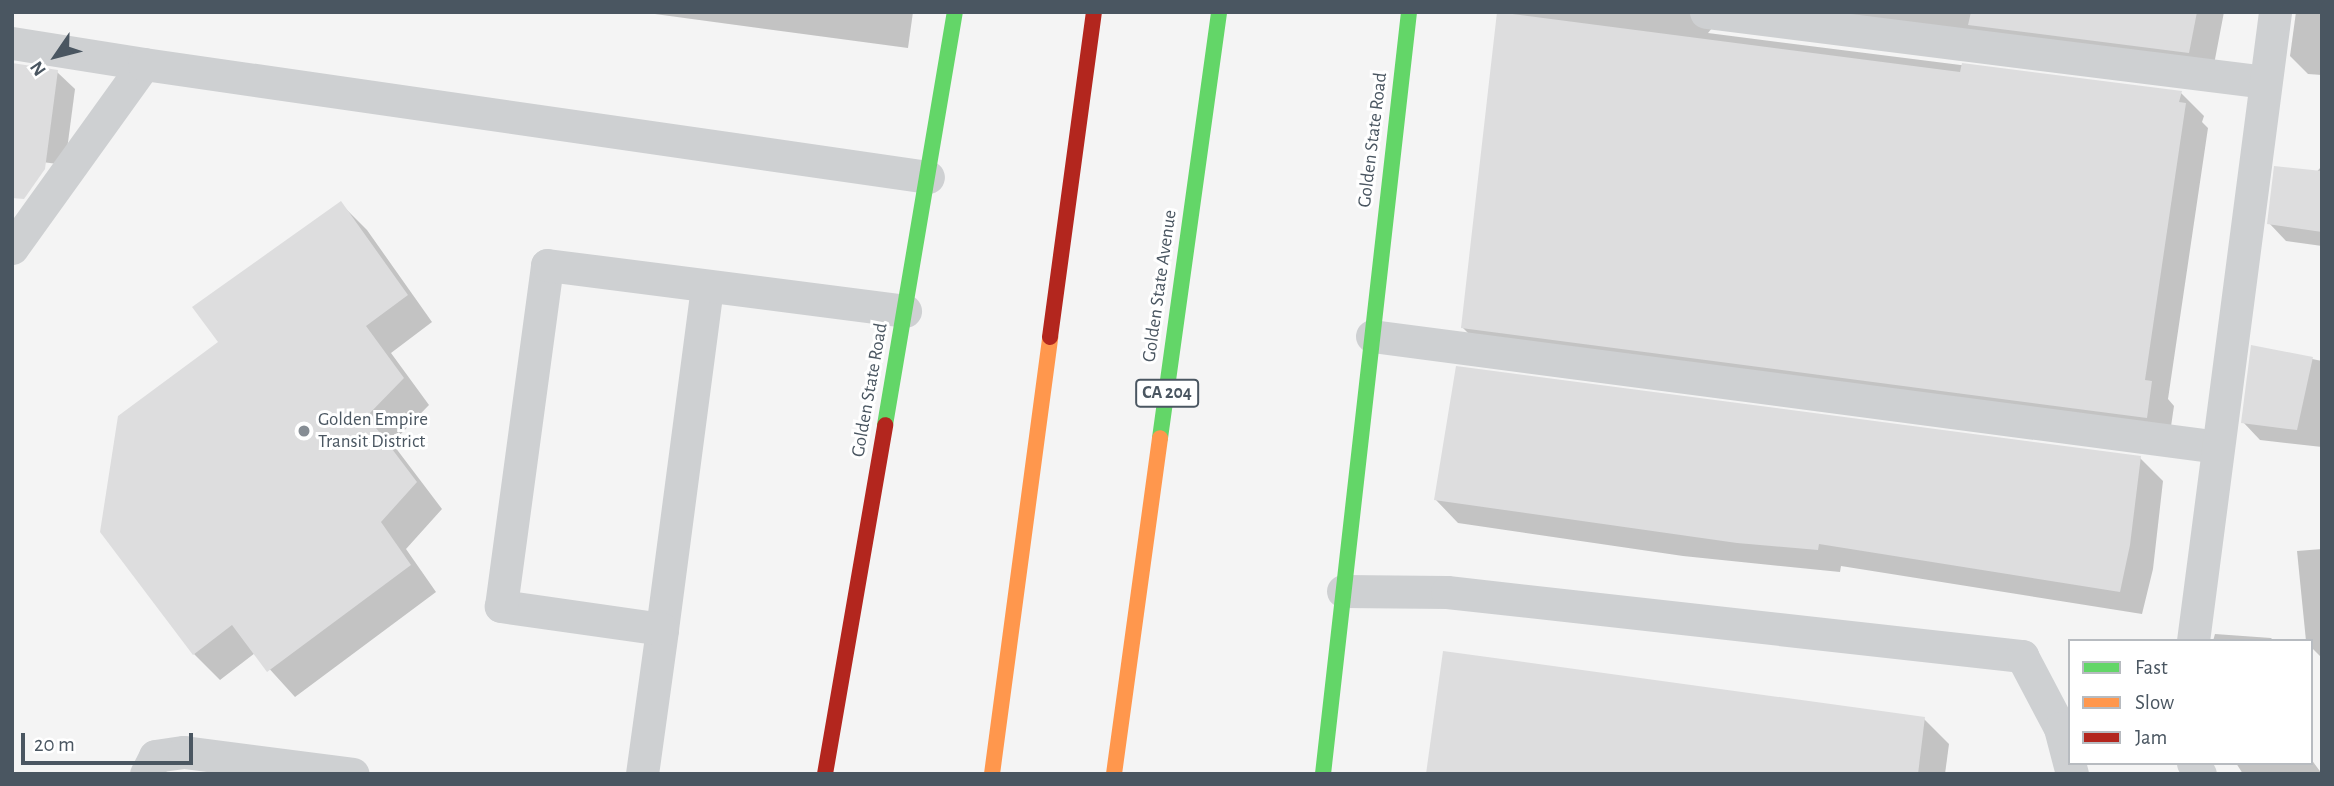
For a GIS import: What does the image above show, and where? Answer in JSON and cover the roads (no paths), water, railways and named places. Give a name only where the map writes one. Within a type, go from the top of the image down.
[{"type":"main road","name":"Golden State Road","points":[[825,774],[955,12]]},
{"type":"main road","points":[[992,774],[1094,12]]},
{"type":"main road","name":"Golden State Avenue","points":[[1114,774],[1219,12]]},
{"type":"main road","name":"Golden State Road","points":[[1323,774],[1409,12]]},
{"type":"lane","points":[[1706,12],[2265,82]]},
{"type":"lane","points":[[2193,639],[2275,12]]},
{"type":"lane","points":[[12,43],[928,177]]},
{"type":"lane","points":[[12,248],[144,64]]},
{"type":"lane","points":[[662,629],[501,606],[547,265],[905,311]]},
{"type":"lane","points":[[642,774],[707,286]]},
{"type":"lane","points":[[1372,336],[2218,447]]},
{"type":"lane","points":[[1343,591],[1447,592],[2022,656],[2060,728],[2068,759]]},
{"type":"lane","points":[[146,774],[155,756],[184,752],[353,774]]},
{"type":"place","name":"Golden Empire Transit District","points":[[304,431]]}]
